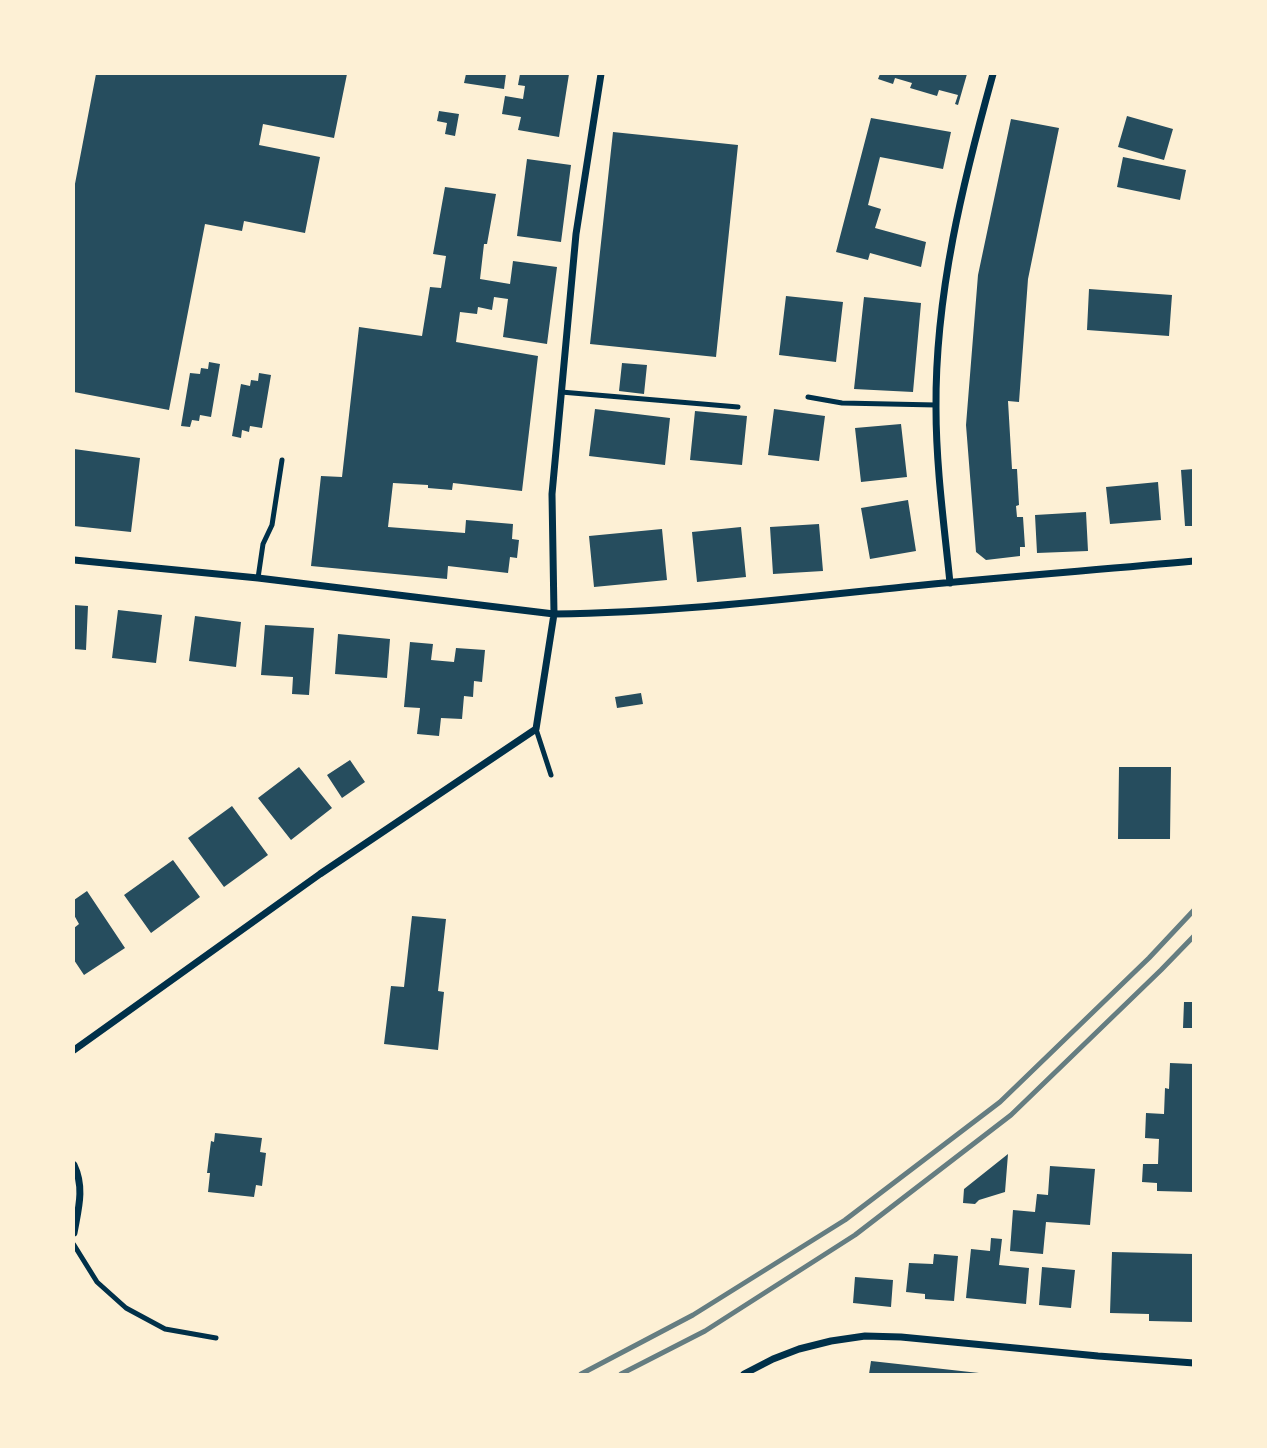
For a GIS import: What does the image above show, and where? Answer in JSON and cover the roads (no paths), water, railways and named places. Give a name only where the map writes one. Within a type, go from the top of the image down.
[{"type":"street","points":[[74,1050],[320,874],[536,729],[554,614],[552,494],[576,234],[601,74]]},
{"type":"street","points":[[950,583],[940,486],[936,405],[939,349],[951,245],[963,187],[993,74]]},
{"type":"street","points":[[74,560],[258,578],[554,614],[601,614],[720,606],[1194,561]]},
{"type":"street","points":[[74,1166],[80,1184],[74,1234]]},
{"type":"street","points":[[744,1374],[799,1349],[865,1336],[1194,1363]]},
{"type":"lane","points":[[561,392],[738,407]]},
{"type":"lane","points":[[807,397],[842,403],[936,405]]},
{"type":"lane","points":[[258,578],[262,544],[272,525],[282,460]]},
{"type":"lane","points":[[536,729],[551,775]]},
{"type":"lane","points":[[74,1245],[97,1282],[126,1308],[165,1329],[216,1338]]},
{"type":"railway","points":[[581,1374],[693,1315],[845,1220],[1000,1102],[1149,958],[1194,910]]},
{"type":"railway","points":[[621,1374],[705,1331],[855,1235],[1011,1115],[1194,936]]}]
